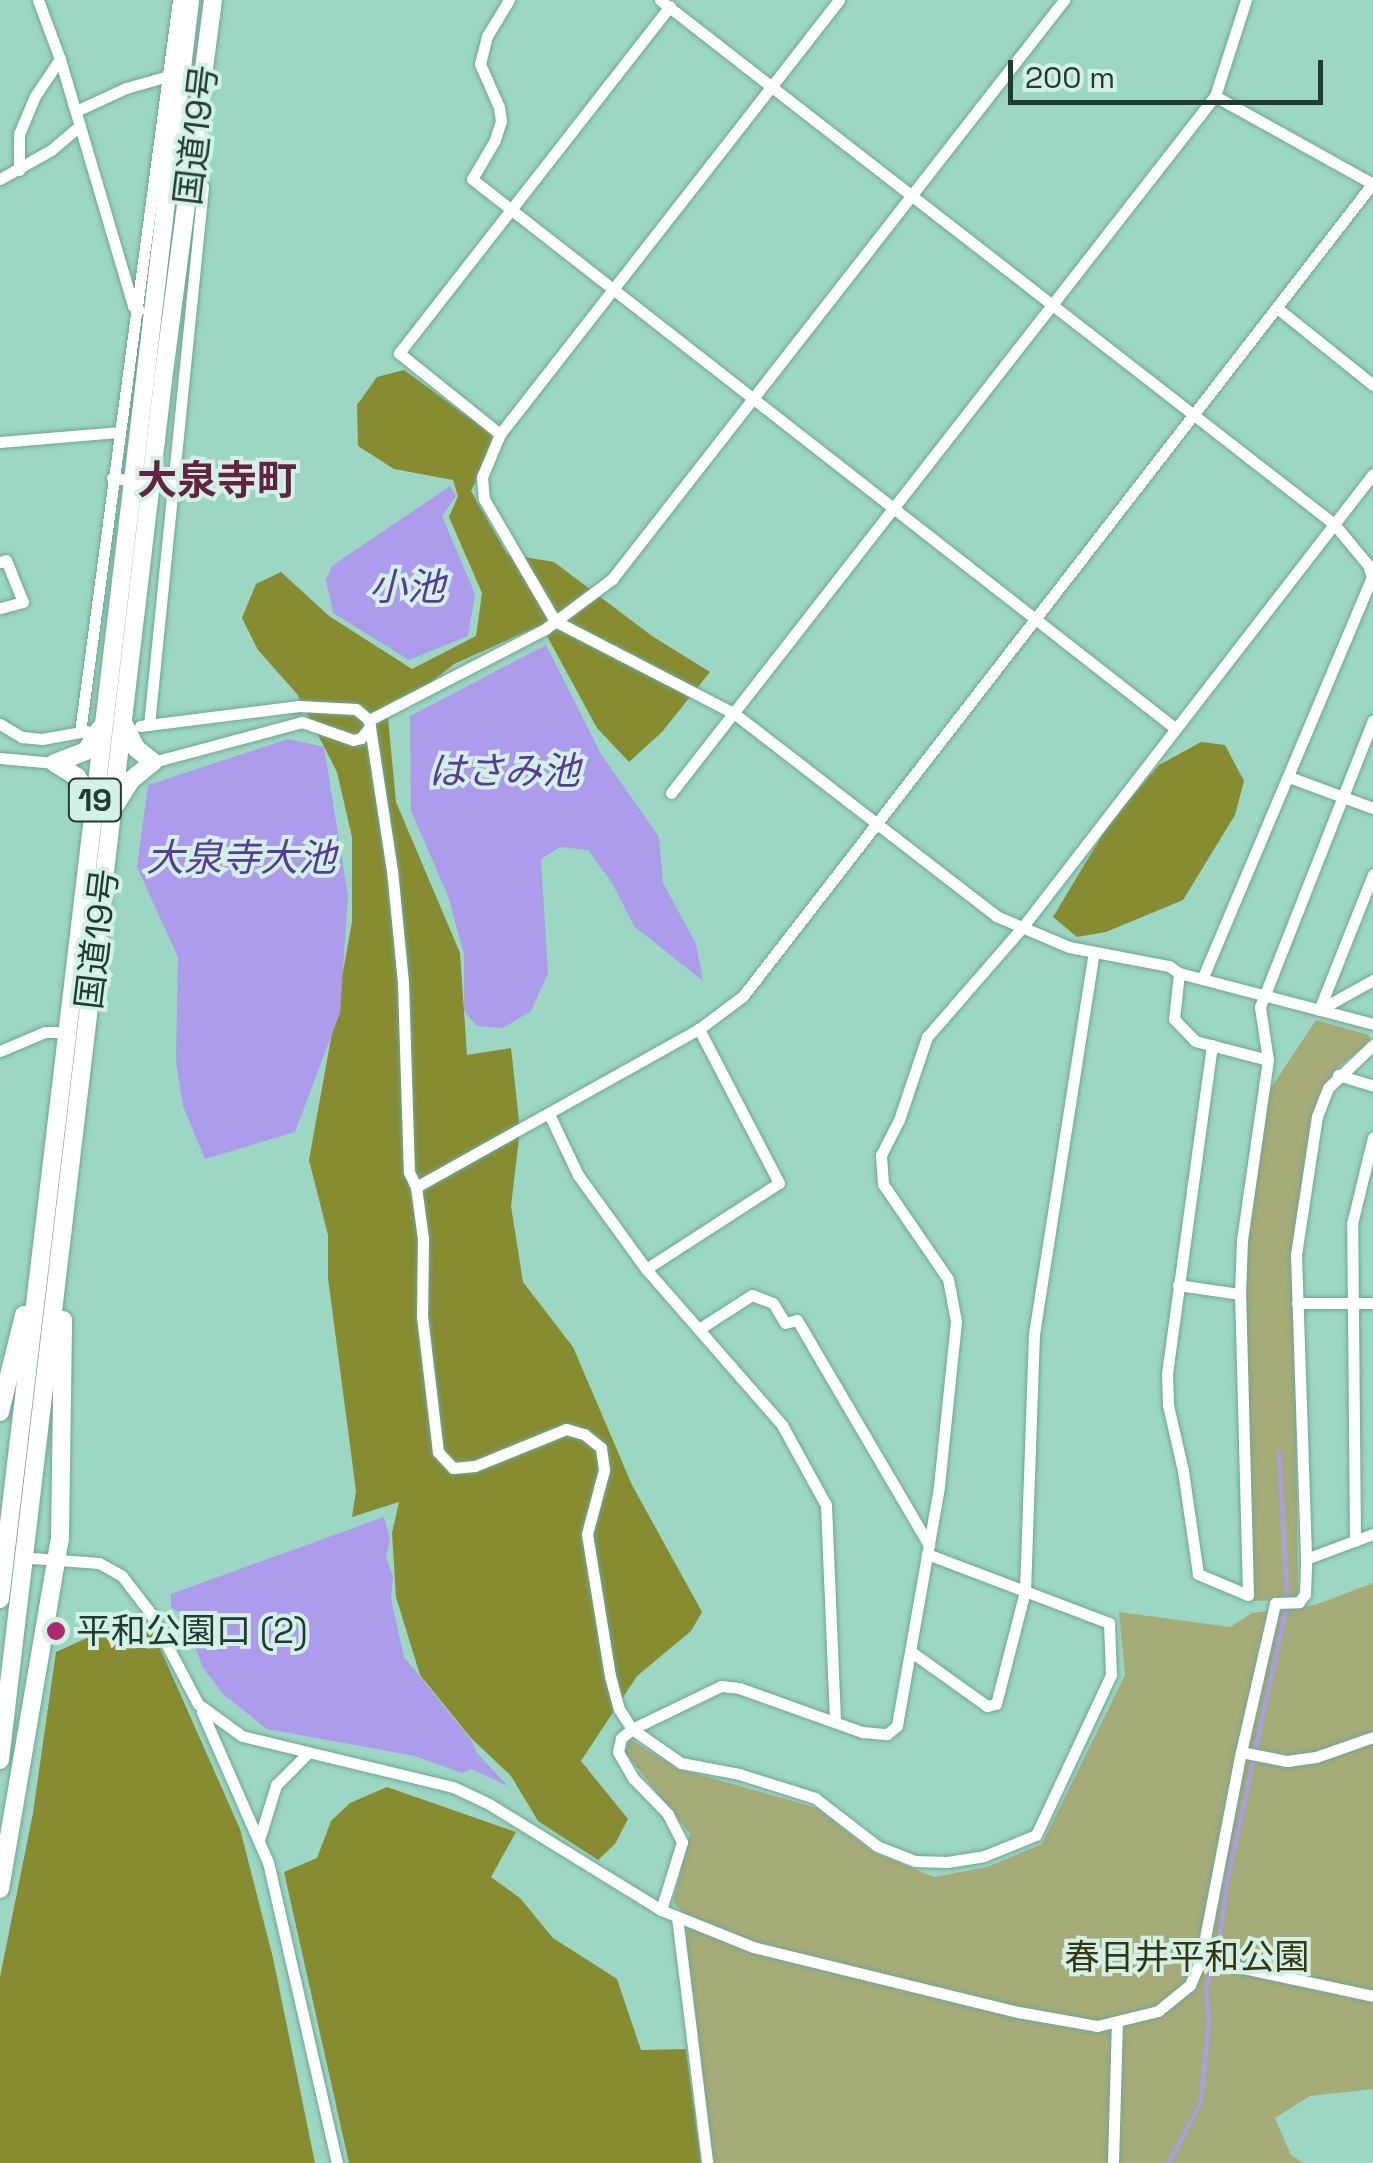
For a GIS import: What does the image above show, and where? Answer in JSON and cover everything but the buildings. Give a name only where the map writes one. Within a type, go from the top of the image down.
[{"type":"highway","name":"国道19号","points":[[0,1760],[68,1032],[104,807],[137,725],[142,482],[190,0]]},
{"type":"highway","name":"国道19号","points":[[0,1600],[46,1289],[104,807],[90,729],[142,482],[192,166],[213,0]]},
{"type":"highway","points":[[55,764],[77,777],[104,807],[153,762],[136,748],[137,725]]},
{"type":"highway","points":[[55,764],[86,751],[90,729]]},
{"type":"highway","points":[[0,1412],[27,1302],[46,1289],[63,1311],[57,1557],[0,1888]]},
{"type":"street","points":[[38,0],[60,59],[133,306],[140,310]]},
{"type":"street","points":[[1,727],[22,737],[42,739],[90,729],[112,478],[140,310],[178,0]]},
{"type":"street","points":[[509,0],[487,36],[480,64],[500,108],[501,122],[496,140],[472,179],[1175,728]]},
{"type":"street","points":[[840,0],[500,434],[482,477],[484,499],[555,621],[735,714],[976,902],[1021,929],[1094,953],[1168,966],[1179,973],[1373,1024]]},
{"type":"street","points":[[153,762],[302,722],[353,740],[369,724],[555,621],[612,579],[1064,0]]},
{"type":"street","points":[[672,794],[1215,96],[1246,0]]},
{"type":"street","points":[[500,434],[399,353],[665,3],[1334,524],[1368,565],[1372,577],[1203,978]]},
{"type":"street","points":[[19,170],[19,134],[35,96],[60,59]]},
{"type":"street","points":[[76,111],[126,88],[168,76]]},
{"type":"street","points":[[416,1187],[699,1029],[742,996],[1373,184],[1215,96]]},
{"type":"street","points":[[0,179],[80,126]]},
{"type":"street","points":[[192,166],[203,187],[172,486],[137,725],[299,706],[356,708],[369,724],[392,870],[403,983],[409,1172],[416,1187],[423,1239],[422,1316],[438,1452],[453,1468],[474,1466],[566,1429],[584,1434],[601,1448],[604,1470],[587,1534],[610,1676],[619,1710],[632,1729],[681,1762],[739,1774],[815,1798],[877,1846],[915,1861],[948,1862],[984,1856],[1036,1834],[1111,1675],[1110,1623],[928,1550],[797,1320],[786,1323],[773,1303],[752,1295],[699,1329]]},
{"type":"street","points":[[1277,308],[1373,385]]},
{"type":"street","points":[[0,442],[118,432]]},
{"type":"street","points":[[661,1910],[682,1842],[668,1814],[633,1778],[618,1752],[620,1738],[721,1686],[876,1735],[887,1734],[897,1726],[928,1550],[950,1385],[954,1297],[948,1279],[884,1184],[881,1156],[899,1120],[927,1037],[1021,929],[1373,474]]},
{"type":"street","points":[[112,478],[172,486]]},
{"type":"street","points":[[0,562],[6,560],[24,602],[0,608]]},
{"type":"street","points":[[1212,1045],[1178,1285],[1168,1405],[1183,1470],[1198,1574],[1248,1595],[1240,1294],[1242,1240],[1268,1060],[1260,1007],[1373,720]]},
{"type":"street","points":[[0,758],[55,764]]},
{"type":"street","points":[[1289,776],[1373,808]]},
{"type":"street","points":[[1319,1010],[1373,874]]},
{"type":"street","points":[[910,1650],[986,1706],[996,1704],[1025,1591],[1034,1334],[1094,953]]},
{"type":"street","points":[[1179,973],[1174,1020],[1195,1041],[1268,1060]]},
{"type":"street","points":[[1319,1010],[1373,980]]},
{"type":"street","points":[[646,1269],[779,1184],[699,1029]]},
{"type":"street","points":[[0,1051],[45,1032],[68,1032]]},
{"type":"street","points":[[198,1704],[242,1736],[453,1787],[502,1811],[661,1910],[754,1947],[1064,2022],[1117,2024],[1158,2011],[1190,1985],[1202,1958],[1241,1752],[1276,1603],[1299,1602],[1306,1594],[1296,1255],[1317,1116],[1338,1075],[1373,1045]]},
{"type":"street","points":[[1338,1075],[1373,1086]]},
{"type":"street","points":[[549,1114],[578,1175],[646,1269],[782,1425],[826,1505],[835,1720]]},
{"type":"street","points":[[1355,1541],[1352,1224],[1373,1137]]},
{"type":"street","points":[[1178,1285],[1240,1294]]},
{"type":"street","points":[[1297,1303],[1373,1303]]},
{"type":"street","points":[[1306,1559],[1373,1534]]},
{"type":"street","points":[[32,1558],[98,1562],[122,1576],[139,1595],[198,1704],[259,1840],[336,2163]]},
{"type":"street","points":[[1241,1752],[1287,1761],[1316,1757],[1373,1738]]},
{"type":"street","points":[[259,1840],[276,1786],[308,1752]]},
{"type":"street","points":[[677,1917],[707,2163]]},
{"type":"street","points":[[1202,1958],[1373,1996]]},
{"type":"street","points":[[1113,2163],[1117,2024]]},
{"type":"green space","points":[[404,370],[497,438],[471,491],[507,554],[554,562],[652,636],[710,672],[662,732],[629,762],[597,728],[541,625],[454,664],[388,718],[396,802],[460,953],[467,1055],[511,1048],[520,1130],[511,1206],[523,1282],[573,1347],[632,1485],[702,1612],[691,1631],[637,1676],[581,1761],[628,1819],[615,1844],[598,1860],[538,1821],[511,1776],[471,1738],[420,1675],[396,1597],[392,1533],[399,1502],[352,1517],[356,1491],[328,1278],[328,1235],[309,1160],[352,922],[352,837],[337,772],[297,694],[258,650],[242,618],[256,584],[281,572],[329,616],[412,669],[476,636],[482,593],[449,517],[458,496],[453,480],[394,469],[358,446],[357,405],[377,377]]},
{"type":"green space","points":[[1201,742],[1225,745],[1244,781],[1235,815],[1183,900],[1106,932],[1077,937],[1053,917],[1110,822],[1159,765]]},
{"type":"green space","points":[[1316,1020],[1369,1035],[1371,1041],[1337,1068],[1318,1097],[1294,1230],[1298,1600],[1253,1601],[1245,1243],[1269,1091]]},
{"type":"green space","name":"春日井平和公園","points":[[1373,1583],[1373,2089],[1310,2096],[1275,2118],[1291,2155],[1303,2163],[714,2163],[682,1911],[673,1902],[690,1834],[623,1750],[630,1739],[676,1768],[817,1808],[873,1852],[934,1877],[987,1867],[1042,1844],[1125,1675],[1119,1612],[1230,1627],[1252,1613],[1315,1605]]},
{"type":"green space","points":[[144,1612],[240,1829],[273,1958],[315,2163],[0,2163],[0,1977],[33,1813],[56,1652]]},
{"type":"green space","points":[[387,1787],[516,1832],[491,1877],[520,1898],[553,1938],[617,1979],[641,2050],[686,2049],[701,2163],[349,2163],[284,1872],[317,1858],[331,1821],[350,1803]]},
{"type":"water","name":"小池","points":[[450,486],[456,496],[442,516],[475,594],[468,636],[409,660],[333,613],[326,580],[332,566]]},
{"type":"water","name":"はさみ池","points":[[546,645],[601,754],[659,837],[663,883],[696,944],[703,981],[634,926],[612,883],[588,850],[560,847],[541,859],[548,973],[531,1011],[503,1028],[477,1026],[464,1011],[464,954],[448,896],[411,811],[410,716]]},
{"type":"water","name":"大泉寺大池","points":[[288,739],[324,747],[348,896],[340,1013],[295,1132],[205,1159],[183,1106],[176,1062],[178,957],[137,867],[148,785]]},
{"type":"water","points":[[384,1517],[390,1539],[386,1557],[393,1577],[391,1599],[404,1657],[472,1741],[476,1752],[508,1786],[471,1769],[462,1773],[415,1756],[267,1729],[224,1695],[203,1668],[183,1615],[171,1607],[171,1594]]},
{"type":"waterway","points":[[1169,2163],[1201,2102],[1209,2021],[1206,1988],[1218,1950],[1227,1881],[1284,1618],[1287,1590],[1279,1451]]},
{"type":"place","name":"平和公園口 (2)","points":[[56,1631]]},
{"type":"district","name":"大泉寺町","points":[[217,481]]}]
